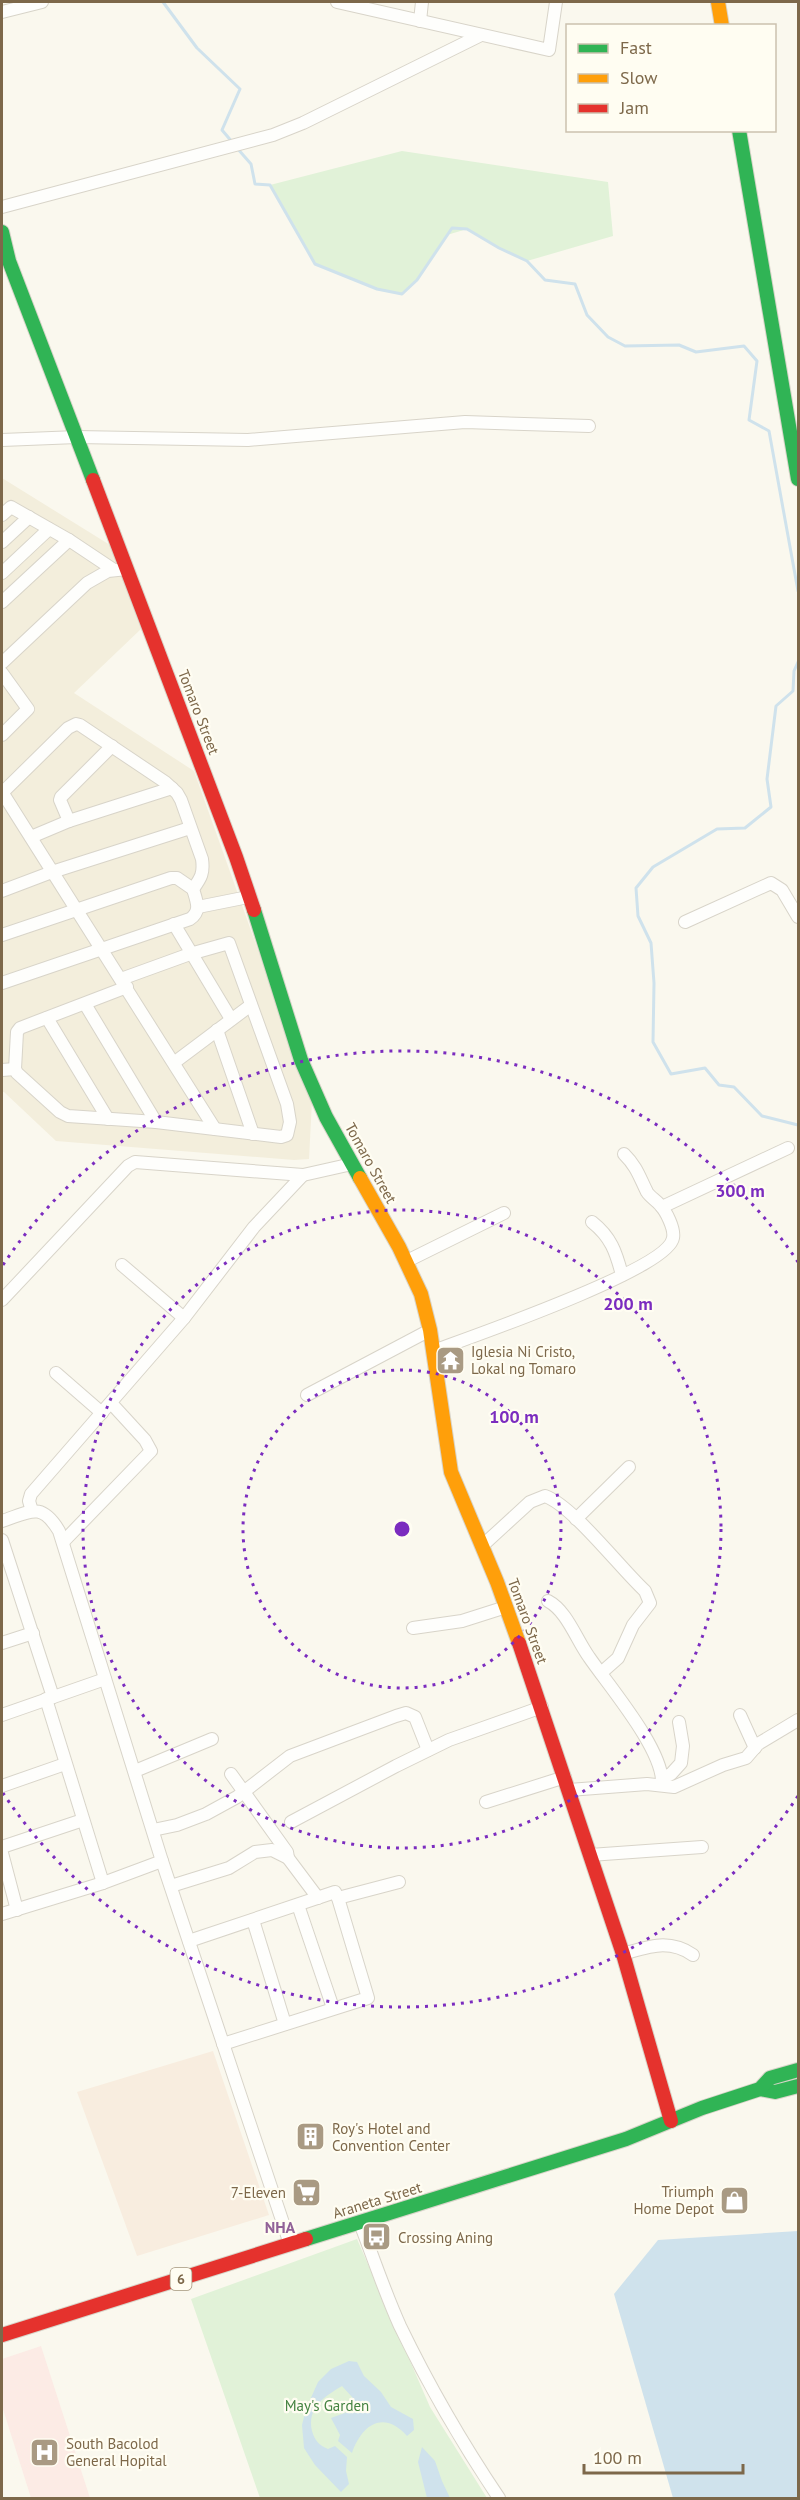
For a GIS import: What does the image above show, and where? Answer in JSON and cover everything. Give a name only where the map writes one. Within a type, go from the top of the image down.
[{"type":"main road","points":[[718,2],[722,24]]},
{"type":"main road","points":[[726,2],[730,24]]},
{"type":"main road","points":[[740,132],[798,479]]},
{"type":"main road","points":[[748,132],[798,432]]},
{"type":"main road","name":"Tomaro Street","points":[[2,232],[13,272],[77,437],[121,570],[206,777],[301,1060],[326,1117],[407,1261],[421,1294],[430,1330],[451,1472],[506,1607],[542,1707],[623,1954],[671,2121]]},
{"type":"main road","name":"Araneta Street","points":[[2,2335],[626,2139],[760,2089],[770,2078],[798,2070]]},
{"type":"main road","name":"Araneta Street","points":[[760,2089],[775,2092],[798,2086]]},
{"type":"street","points":[[2,12],[42,2]]},
{"type":"street","points":[[337,2],[549,50],[556,2]]},
{"type":"street","points":[[420,21],[422,2]]},
{"type":"street","points":[[2,207],[273,135],[303,123],[481,35]]},
{"type":"street","points":[[2,440],[77,437],[248,440],[465,422],[589,426]]},
{"type":"street","points":[[2,515],[11,507],[121,570]]},
{"type":"street","points":[[2,542],[29,517]]},
{"type":"street","points":[[2,573],[49,529]]},
{"type":"street","points":[[2,602],[69,540]]},
{"type":"street","points":[[2,663],[97,575],[121,570]]},
{"type":"street","points":[[2,735],[28,709],[3,678]]},
{"type":"street","points":[[193,888],[202,877],[203,868],[181,800],[172,788],[80,725],[72,725],[2,792],[52,872],[78,908],[215,1129]]},
{"type":"street","points":[[69,821],[60,800],[61,797],[112,746]]},
{"type":"street","points":[[31,837],[69,821],[172,788]]},
{"type":"street","points":[[2,891],[52,872],[190,828]]},
{"type":"street","points":[[2,935],[171,878],[177,878],[193,888],[198,907],[195,916],[2,983]]},
{"type":"street","points":[[685,922],[771,883],[782,890],[798,916]]},
{"type":"street","points":[[198,907],[248,897]]},
{"type":"street","points":[[174,924],[190,954],[231,1018]]},
{"type":"street","points":[[2,1070],[15,1069],[60,1112],[68,1116],[156,1122],[281,1137],[287,1135],[290,1122],[279,1080],[229,943],[190,954],[124,983],[85,1004],[24,1026],[17,1032],[15,1069]]},
{"type":"street","points":[[85,1004],[156,1122]]},
{"type":"street","points":[[175,1062],[251,1005]]},
{"type":"street","points":[[47,1018],[108,1119]]},
{"type":"street","points":[[217,1030],[253,1134]]},
{"type":"street","points":[[662,1207],[788,1148]]},
{"type":"street","points":[[433,1351],[553,1306],[642,1267],[672,1243],[674,1235],[662,1207],[651,1198],[637,1167],[624,1154]]},
{"type":"street","points":[[2,1300],[118,1176],[135,1162],[303,1175],[352,1164]]},
{"type":"street","points":[[32,1511],[29,1501],[31,1494],[184,1318],[254,1227],[303,1175]]},
{"type":"street","points":[[407,1261],[504,1213]]},
{"type":"street","points":[[592,1222],[606,1234],[614,1246],[622,1275]]},
{"type":"street","points":[[122,1265],[184,1318]]},
{"type":"street","points":[[307,1395],[430,1330]]},
{"type":"street","points":[[57,1372],[102,1413]]},
{"type":"street","points":[[63,1542],[151,1451],[145,1440],[111,1403]]},
{"type":"street","points":[[576,1519],[629,1467]]},
{"type":"street","points":[[482,1546],[536,1498],[545,1496],[554,1499],[576,1519],[650,1597],[650,1603],[633,1625],[618,1658],[602,1673]]},
{"type":"street","points":[[2,1521],[32,1511],[46,1512],[59,1531],[162,1862],[290,2244]]},
{"type":"street","points":[[2,1540],[7,1578],[33,1633],[65,1764],[104,1882]]},
{"type":"street","points":[[548,1601],[557,1607],[602,1673],[654,1755],[666,1787],[674,1787],[723,1765],[739,1761],[798,1720]]},
{"type":"street","points":[[413,1628],[462,1621],[506,1607]]},
{"type":"street","points":[[2,1642],[33,1633]]},
{"type":"street","points":[[2,1715],[105,1679]]},
{"type":"street","points":[[291,1822],[449,1740],[542,1707]]},
{"type":"street","points":[[153,1830],[177,1825],[206,1814],[244,1791],[290,1756],[406,1713],[411,1714],[418,1722],[428,1750]]},
{"type":"street","points":[[740,1715],[755,1748]]},
{"type":"street","points":[[486,1802],[566,1783],[662,1781],[681,1763],[682,1746],[679,1722]]},
{"type":"street","points":[[135,1771],[212,1739]]},
{"type":"street","points":[[2,1786],[65,1764]]},
{"type":"street","points":[[231,1773],[288,1852],[288,1858]]},
{"type":"street","points":[[2,1847],[83,1820]]},
{"type":"street","points":[[590,1855],[702,1847]]},
{"type":"street","points":[[171,1887],[229,1868],[255,1852],[272,1850],[288,1858],[318,1898]]},
{"type":"street","points":[[2,1853],[17,1910]]},
{"type":"street","points":[[2,1914],[162,1862]]},
{"type":"street","points":[[338,1898],[399,1882]]},
{"type":"street","points":[[189,1941],[334,1892],[338,1898],[368,1998],[223,2044]]},
{"type":"street","points":[[298,1905],[333,2008]]},
{"type":"street","points":[[253,1920],[285,2024]]},
{"type":"street","points":[[623,1954],[662,1944],[677,1947],[693,1955]]},
{"type":"street","points":[[360,2223],[405,2335],[436,2397],[470,2456],[499,2499]]},
{"type":"shaded area","points":[[2,478],[110,545],[141,629],[74,693],[194,771],[312,1101],[309,1159],[294,1160],[56,1141],[2,1092]]},
{"type":"shaded area","points":[[213,2051],[269,2215],[137,2256],[77,2092]]},
{"type":"shaded area","name":"South Bacolod General Hopital","points":[[41,2346],[90,2498],[31,2498],[2,2406],[2,2359]]},
{"type":"green space","points":[[402,151],[608,182],[613,236],[527,261],[467,229],[447,235],[417,280],[402,294],[377,289],[315,264],[270,185]]},
{"type":"green space","name":"May's Garden","points":[[357,2239],[430,2407],[487,2498],[260,2498],[191,2299]]},
{"type":"water","points":[[798,2231],[798,2498],[673,2498],[614,2294],[658,2240]]},
{"type":"water","points":[[349,2361],[357,2362],[364,2376],[381,2392],[391,2407],[413,2419],[414,2430],[407,2436],[390,2424],[382,2422],[375,2424],[362,2434],[352,2453],[338,2441],[340,2435],[331,2418],[353,2410],[352,2397],[342,2386],[323,2399],[312,2415],[312,2431],[320,2444],[328,2449],[335,2446],[347,2457],[346,2471],[349,2484],[341,2492],[315,2465],[304,2448],[302,2425],[306,2409],[318,2382],[331,2369]]},
{"type":"water","points":[[422,2447],[435,2461],[450,2498],[427,2498],[418,2462]]},
{"type":"waterway","points":[[163,2],[197,48],[240,89],[222,130],[233,143]]},
{"type":"waterway","points":[[237,148],[251,164],[255,184],[270,185],[315,264],[377,289],[402,294],[417,280],[452,228],[467,229],[527,261],[545,280],[575,284],[587,315],[608,337],[625,346],[679,345],[696,352],[744,346],[757,361],[749,420],[769,431],[798,591]]},
{"type":"waterway","points":[[798,662],[794,671],[793,691],[776,706],[767,779],[771,807],[745,828],[717,829],[653,867],[636,888],[638,916],[651,943],[654,983],[653,1042],[671,1074],[705,1068],[719,1085],[734,1087],[762,1116],[798,1125]]},
{"type":"traffic: fast","points":[[739,132],[798,479]]},
{"type":"traffic: fast","points":[[2,232],[9,261],[93,480]]},
{"type":"traffic: fast","points":[[254,910],[301,1060],[326,1117],[360,1178]]},
{"type":"traffic: fast","points":[[306,2239],[626,2139],[702,2108],[760,2089],[770,2078],[798,2070]]},
{"type":"traffic: fast","points":[[760,2089],[775,2092],[798,2086]]},
{"type":"traffic: slow","points":[[718,2],[722,24]]},
{"type":"traffic: slow","points":[[360,1178],[399,1247],[421,1294],[430,1330],[451,1472],[497,1582],[519,1643]]},
{"type":"traffic: jam","points":[[93,480],[254,910]]},
{"type":"traffic: jam","points":[[519,1643],[623,1954],[671,2121]]},
{"type":"traffic: jam","points":[[2,2335],[306,2239]]},
{"type":"place","name":"Iglesia Ni Cristo, Lokal ng Tomaro","points":[[450,1360]]},
{"type":"place","name":"Roy's Hotel and Convention Center","points":[[311,2137]]},
{"type":"place","name":"7-Eleven","points":[[307,2192]]},
{"type":"place","name":"Triumph Home Depot","points":[[735,2200]]},
{"type":"place","name":"Crossing Aning","points":[[377,2237]]},
{"type":"place","name":"South Bacolod General Hopital","points":[[45,2452]]},
{"type":"district","name":"NHA","points":[[280,2227]]}]
